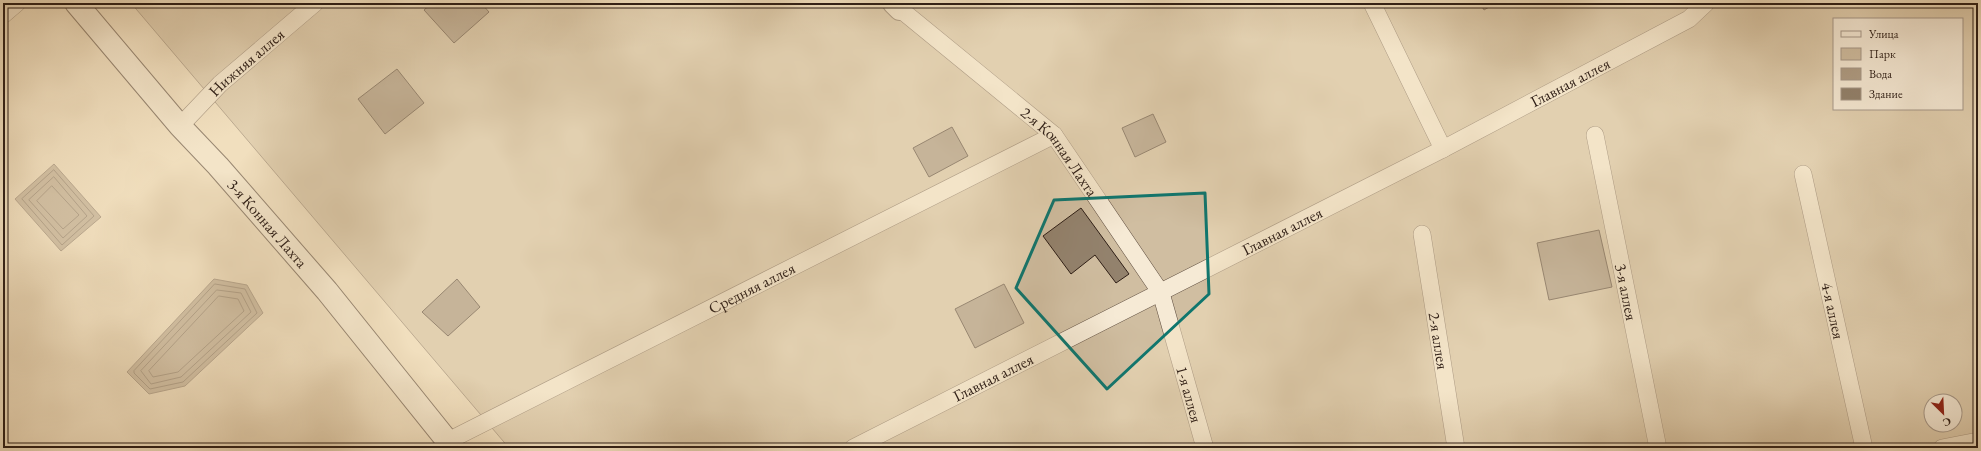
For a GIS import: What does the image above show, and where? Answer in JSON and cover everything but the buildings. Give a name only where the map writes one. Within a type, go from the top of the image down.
[{"type":"main road","name":"3-я Конная Лахта","points":[[76,3],[180,126],[218,166],[327,291],[450,445]]},
{"type":"lane","points":[[3,15],[17,3]]},
{"type":"lane","name":"Нижняя аллея","points":[[180,126],[220,84],[315,3]]},
{"type":"lane","points":[[1372,3],[1443,149]]},
{"type":"lane","name":"Главная аллея","points":[[853,448],[1443,149],[1688,19],[1706,3]]},
{"type":"lane","name":"2-я Конная Лахта","points":[[897,6],[1054,134],[1160,293],[1176,340]]},
{"type":"lane","name":"Средняя аллея","points":[[450,445],[1054,134]]},
{"type":"lane","name":"3-я аллея","points":[[1595,135],[1658,448]]},
{"type":"lane","name":"4-я аллея","points":[[1803,174],[1864,448]]},
{"type":"lane","name":"2-я аллея","points":[[1422,234],[1456,448]]},
{"type":"lane","name":"1-я аллея","points":[[1176,340],[1205,448]]},
{"type":"lane","points":[[1942,448],[1978,441]]},
{"type":"highlighted area","points":[[1205,193],[1209,294],[1107,389],[1016,288],[1054,200]]},
{"type":"green space","points":[[131,3],[1978,3],[1978,448],[509,448]]},
{"type":"water","points":[[54,164],[101,217],[61,251],[15,199]]},
{"type":"water","points":[[214,279],[247,285],[263,313],[185,386],[149,394],[127,372]]}]
